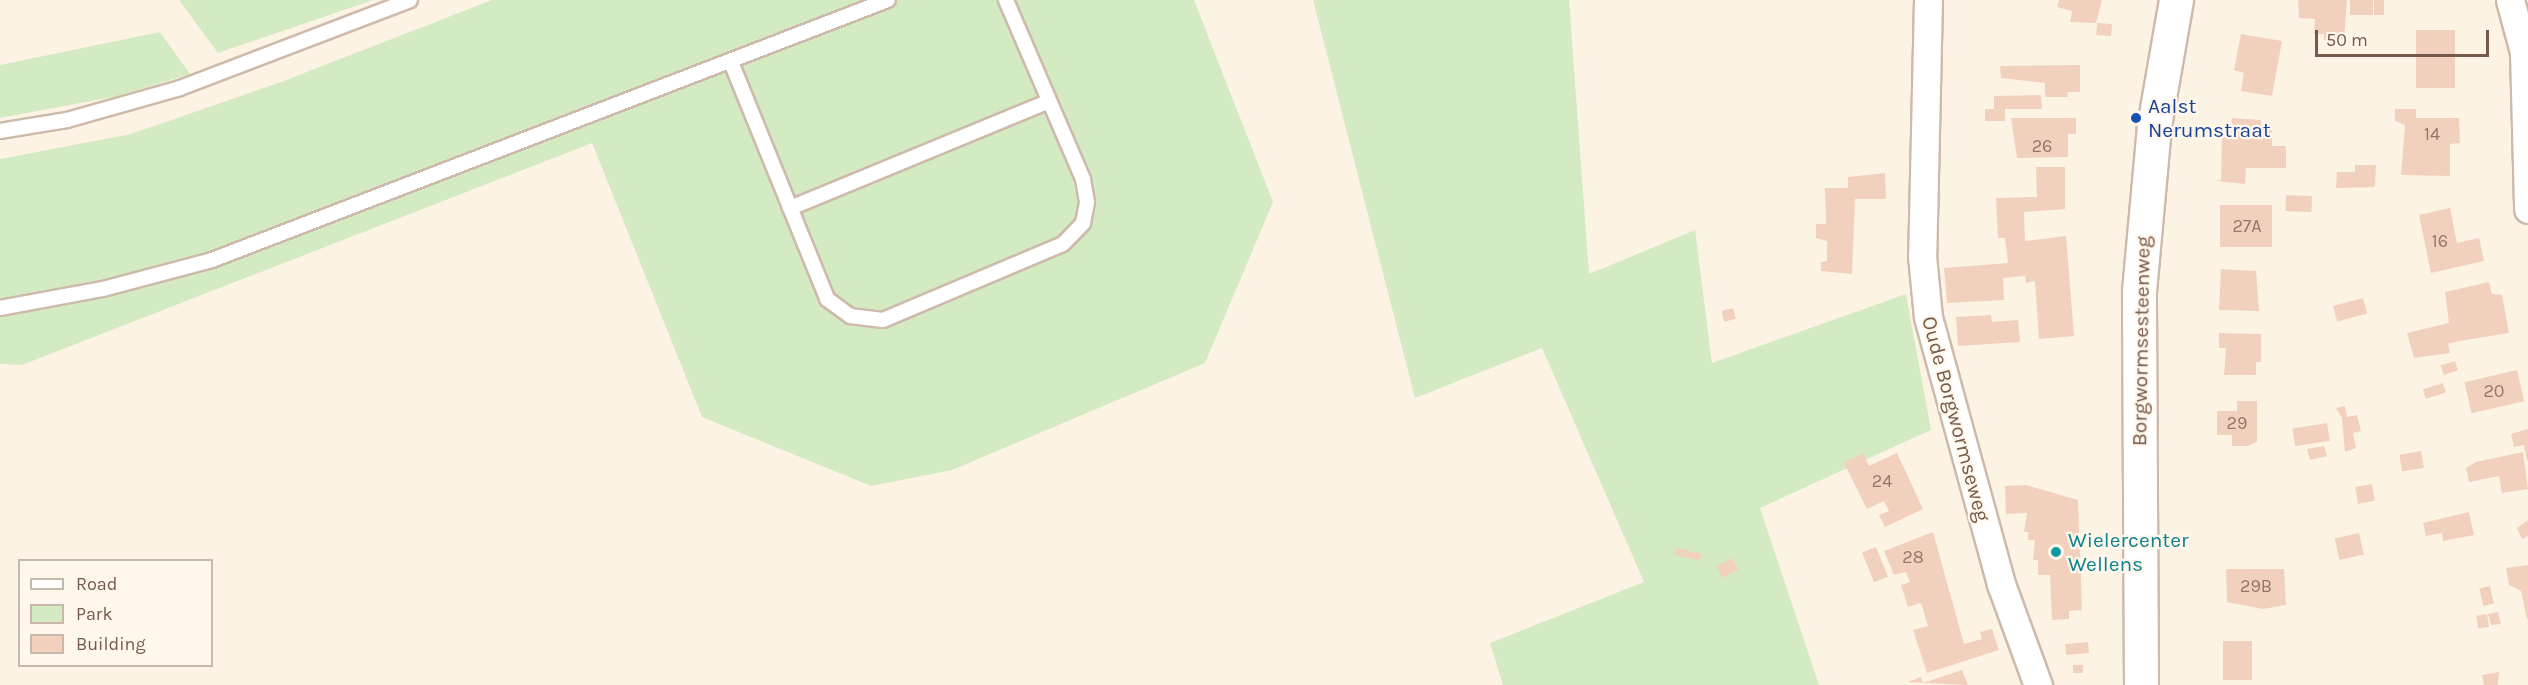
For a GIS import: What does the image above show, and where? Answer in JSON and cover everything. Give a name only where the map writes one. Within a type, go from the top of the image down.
[{"type":"main road","name":"Borgwormsesteenweg","points":[[2141,685],[2139,291],[2154,126],[2176,0]]},
{"type":"street","name":"Oude Borgwormseweg","points":[[1928,0],[1922,256],[1928,317],[2001,584],[2038,685]]},
{"type":"street","points":[[2510,0],[2524,52],[2528,209]]},
{"type":"lane","points":[[0,131],[67,120],[180,88],[410,0]]},
{"type":"lane","points":[[0,308],[103,289],[212,260],[888,0]]},
{"type":"lane","points":[[731,62],[832,306],[859,319],[899,316],[1064,244],[1077,231],[1086,213],[1086,193],[1006,0]]},
{"type":"lane","points":[[790,208],[1049,100]]},
{"type":"green space","points":[[179,0],[373,0],[218,53]]},
{"type":"green space","points":[[492,0],[1194,0],[1273,202],[1205,363],[952,470],[871,486],[702,417],[592,143],[22,365],[0,364],[0,159],[131,134],[281,82]]},
{"type":"green space","points":[[1313,0],[1569,0],[1589,274],[1695,230],[1712,363],[1906,294],[1931,430],[1760,508],[1819,685],[1503,685],[1490,643],[1644,582],[1542,348],[1415,398]]},
{"type":"green space","points":[[160,32],[190,74],[118,96],[0,118],[0,65]]},
{"type":"building","points":[[2059,0],[2102,0],[2096,23],[2070,22],[2072,11],[2057,7]]},
{"type":"building","points":[[2298,0],[2347,0],[2344,39],[2324,40],[2324,34],[2314,34],[2315,19],[2299,18]]},
{"type":"building","points":[[2350,0],[2373,0],[2373,15],[2350,15]]},
{"type":"building","points":[[2374,0],[2384,0],[2384,15],[2374,15]]},
{"type":"building","points":[[2097,23],[2112,24],[2111,36],[2096,35]]},
{"type":"building","points":[[2416,30],[2455,30],[2455,88],[2416,88]]},
{"type":"building","points":[[2241,34],[2282,41],[2272,96],[2241,91],[2244,73],[2234,70]]},
{"type":"building","points":[[2080,65],[2080,92],[2067,92],[2068,97],[2045,97],[2045,83],[2001,78],[2000,66]]},
{"type":"building","points":[[2041,95],[2042,109],[2005,109],[2005,121],[1985,121],[1985,109],[1994,109],[1994,96]]},
{"type":"building","points":[[2395,109],[2416,109],[2416,118],[2459,118],[2460,143],[2450,144],[2450,176],[2401,175],[2405,125],[2395,121]]},
{"type":"building","points":[[2011,118],[2076,118],[2076,134],[2068,134],[2068,157],[2017,158]]},
{"type":"building","points":[[2232,118],[2261,120],[2261,130],[2272,130],[2272,146],[2286,146],[2286,168],[2246,168],[2245,184],[2216,181],[2221,180],[2222,137],[2231,138]]},
{"type":"building","points":[[2355,165],[2376,165],[2375,187],[2336,188],[2337,172],[2355,172]]},
{"type":"building","points":[[2036,167],[2065,167],[2065,209],[2024,212],[2025,241],[2066,236],[2074,336],[2039,339],[2035,281],[2026,283],[2025,276],[2003,278],[2004,300],[1947,303],[1944,268],[2008,263],[2005,238],[1998,238],[1996,198],[2037,197]]},
{"type":"building","points":[[1885,173],[1886,199],[1855,199],[1852,274],[1821,271],[1821,262],[1827,261],[1827,241],[1816,238],[1816,224],[1826,224],[1825,188],[1848,188],[1848,177]]},
{"type":"building","points":[[2286,195],[2312,196],[2311,212],[2285,211]]},
{"type":"building","points":[[2220,205],[2272,205],[2272,247],[2220,247]]},
{"type":"building","points":[[2450,208],[2457,243],[2479,238],[2484,261],[2431,273],[2419,215]]},
{"type":"building","points":[[2221,269],[2256,271],[2259,311],[2219,310]]},
{"type":"building","points":[[2489,282],[2492,294],[2502,295],[2509,333],[2459,341],[2448,344],[2450,353],[2414,358],[2407,333],[2449,323],[2445,292]]},
{"type":"building","points":[[2363,298],[2367,313],[2337,321],[2333,306]]},
{"type":"building","points":[[1733,308],[1736,319],[1724,322],[1721,311]]},
{"type":"building","points":[[1991,315],[1992,322],[2018,320],[2020,342],[1958,346],[1956,317]]},
{"type":"building","points":[[2219,333],[2261,334],[2261,362],[2256,362],[2256,375],[2224,375],[2226,348],[2219,348]]},
{"type":"building","points":[[2455,361],[2458,371],[2444,375],[2441,365]]},
{"type":"building","points":[[2517,370],[2524,401],[2472,413],[2464,382]]},
{"type":"building","points":[[2443,383],[2446,393],[2426,399],[2423,389]]},
{"type":"building","points":[[2237,401],[2257,401],[2257,442],[2248,446],[2232,446],[2232,435],[2217,435],[2217,411],[2237,411]]},
{"type":"building","points":[[2345,406],[2347,417],[2357,415],[2361,431],[2353,433],[2356,448],[2345,452],[2342,418],[2336,408]]},
{"type":"building","points":[[2327,423],[2330,441],[2295,446],[2292,428]]},
{"type":"building","points":[[2528,429],[2527,461],[2524,445],[2514,447],[2511,434]]},
{"type":"building","points":[[2324,446],[2327,456],[2310,460],[2307,449]]},
{"type":"building","points":[[2421,451],[2424,468],[2402,472],[2399,455]]},
{"type":"building","points":[[2523,452],[2528,489],[2502,493],[2499,476],[2469,482],[2466,468],[2476,462]]},
{"type":"building","points":[[1863,453],[1869,466],[1897,453],[1923,509],[1885,527],[1879,515],[1889,511],[1884,501],[1867,509],[1844,463]]},
{"type":"building","points":[[2372,484],[2375,501],[2358,504],[2355,487]]},
{"type":"building","name":"Wielercenter Wellens","points":[[2026,485],[2078,500],[2082,610],[2069,611],[2069,619],[2052,620],[2050,575],[2038,575],[2038,560],[2033,560],[2035,540],[2028,540],[2028,532],[2024,532],[2027,513],[2006,514],[2005,486]]},
{"type":"building","points":[[2469,512],[2474,535],[2443,541],[2442,533],[2426,536],[2423,523]]},
{"type":"building","points":[[2528,520],[2528,536],[2522,539],[2517,528]]},
{"type":"building","points":[[1933,532],[1964,644],[1982,639],[1980,632],[1992,629],[1999,650],[1927,673],[1913,630],[1928,626],[1921,603],[1908,607],[1901,585],[1910,582],[1906,572],[1894,575],[1884,551]]},
{"type":"building","points":[[2359,533],[2364,554],[2340,560],[2335,539]]},
{"type":"building","points":[[1876,547],[1888,577],[1874,582],[1862,553]]},
{"type":"building","points":[[1676,548],[1701,554],[1700,561],[1674,555]]},
{"type":"building","points":[[1732,558],[1738,569],[1723,578],[1716,567]]},
{"type":"building","points":[[2528,565],[2527,619],[2521,591],[2509,585],[2506,568]]},
{"type":"building","points":[[2226,569],[2284,569],[2286,605],[2263,609],[2227,602]]},
{"type":"building","points":[[2490,586],[2494,604],[2483,606],[2479,588]]},
{"type":"building","points":[[2498,612],[2501,624],[2491,625],[2488,614]]},
{"type":"building","points":[[2487,614],[2489,627],[2478,629],[2476,616]]},
{"type":"building","points":[[2223,641],[2252,641],[2252,680],[2223,680]]},
{"type":"building","points":[[2088,642],[2089,653],[2066,655],[2065,644]]},
{"type":"building","points":[[2073,665],[2083,665],[2083,673],[2073,673]]},
{"type":"building","points":[[1962,670],[1968,685],[1924,683]]},
{"type":"building","points":[[2499,672],[2498,685],[2484,685],[2482,675]]},
{"type":"building","points":[[1921,677],[1923,683],[1908,682]]},
{"type":"place","name":"Aalst Nerumstraat","points":[[2136,118]]},
{"type":"place","name":"Wielercenter Wellens","points":[[2056,552]]}]
